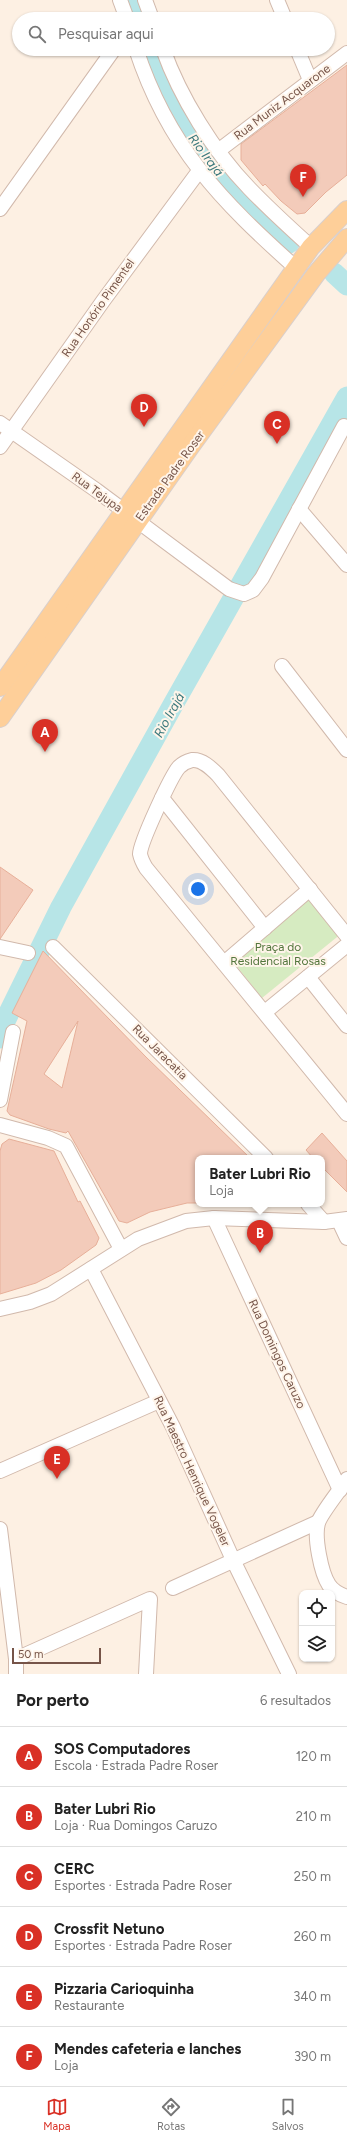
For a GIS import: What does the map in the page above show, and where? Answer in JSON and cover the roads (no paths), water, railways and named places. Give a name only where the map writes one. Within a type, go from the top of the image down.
[{"type":"main road","name":"Estrada Padre Roser","points":[[0,718],[131,516],[296,268],[311,247],[347,210]]},
{"type":"main road","name":"Estrada Padre Roser","points":[[0,687],[316,274],[347,238]]},
{"type":"street","points":[[120,0],[124,12]]},
{"type":"street","points":[[145,0],[149,12]]},
{"type":"street","points":[[278,0],[282,12]]},
{"type":"street","name":"Rua Muniz Acquarone","points":[[218,151],[347,53]]},
{"type":"street","points":[[0,209],[109,56]]},
{"type":"street","points":[[139,56],[159,109],[199,171],[257,233],[296,268]]},
{"type":"street","points":[[166,56],[193,112],[218,151],[248,187],[311,247]]},
{"type":"street","points":[[300,56],[310,80]]},
{"type":"street","name":"Rua Honório Pimentel","points":[[0,447],[6,427],[199,171]]},
{"type":"street","name":"Rua Tejupa","points":[[6,427],[234,591],[244,594],[253,590],[267,569],[344,426]]},
{"type":"street","points":[[299,509],[347,566]]},
{"type":"street","points":[[282,666],[347,750]]},
{"type":"street","points":[[347,936],[226,784],[205,764],[191,760],[179,767],[162,798],[141,847],[142,860],[146,868],[347,1114]]},
{"type":"street","points":[[162,798],[265,928]]},
{"type":"street","points":[[224,962],[310,889]]},
{"type":"street","points":[[265,1012],[347,945]]},
{"type":"street","points":[[0,947],[28,953]]},
{"type":"street","name":"Rua Jaracatia","points":[[53,947],[263,1155]]},
{"type":"street","points":[[308,976],[347,1026]]},
{"type":"street","points":[[0,1100],[13,1032]]},
{"type":"street","points":[[0,1125],[54,1140],[66,1146],[121,1249]]},
{"type":"street","points":[[311,1207],[324,1222]]},
{"type":"street","points":[[0,1309],[30,1302],[51,1294],[121,1249],[162,1229],[186,1221],[214,1218],[324,1222],[343,1220],[347,1238]]},
{"type":"street","name":"Rua Domingos Caruzo","points":[[214,1218],[343,1485]]},
{"type":"street","name":"Rua Maestro Henrique Vogeler","points":[[91,1269],[159,1401],[288,1674]]},
{"type":"street","points":[[0,1471],[159,1401]]},
{"type":"street","points":[[173,1588],[234,1562],[318,1522],[343,1485]]},
{"type":"street","points":[[318,1522],[318,1545],[322,1567],[330,1585],[341,1595],[347,1597]]},
{"type":"street","points":[[0,1529],[16,1659],[16,1674]]},
{"type":"street","points":[[16,1659],[150,1599],[146,1674]]},
{"type":"waterway","name":"Rio Irajá","points":[[132,0],[136,12]]},
{"type":"waterway","name":"Rio Irajá","points":[[152,56],[174,107],[186,129],[203,154],[226,181],[289,243]]},
{"type":"waterway","name":"Rio Irajá","points":[[334,273],[347,285]]},
{"type":"waterway","name":"Rio Irajá","points":[[0,1038],[5,1021],[61,907],[174,703],[347,397]]},
{"type":"place","name":"Mendes cafeteria e lanches","points":[[303,197]]},
{"type":"place","name":"Crossfit Netuno","points":[[144,427]]},
{"type":"place","name":"CERC","points":[[277,444]]},
{"type":"place","name":"SOS Computadores","points":[[45,752]]},
{"type":"place","name":"Bater Lubri Rio","points":[[260,1253]]},
{"type":"place","name":"Pizzaria Carioquinha","points":[[57,1479]]},
{"type":"park label","name":"Praça do Residencial Rosas","points":[[278,954]]}]
